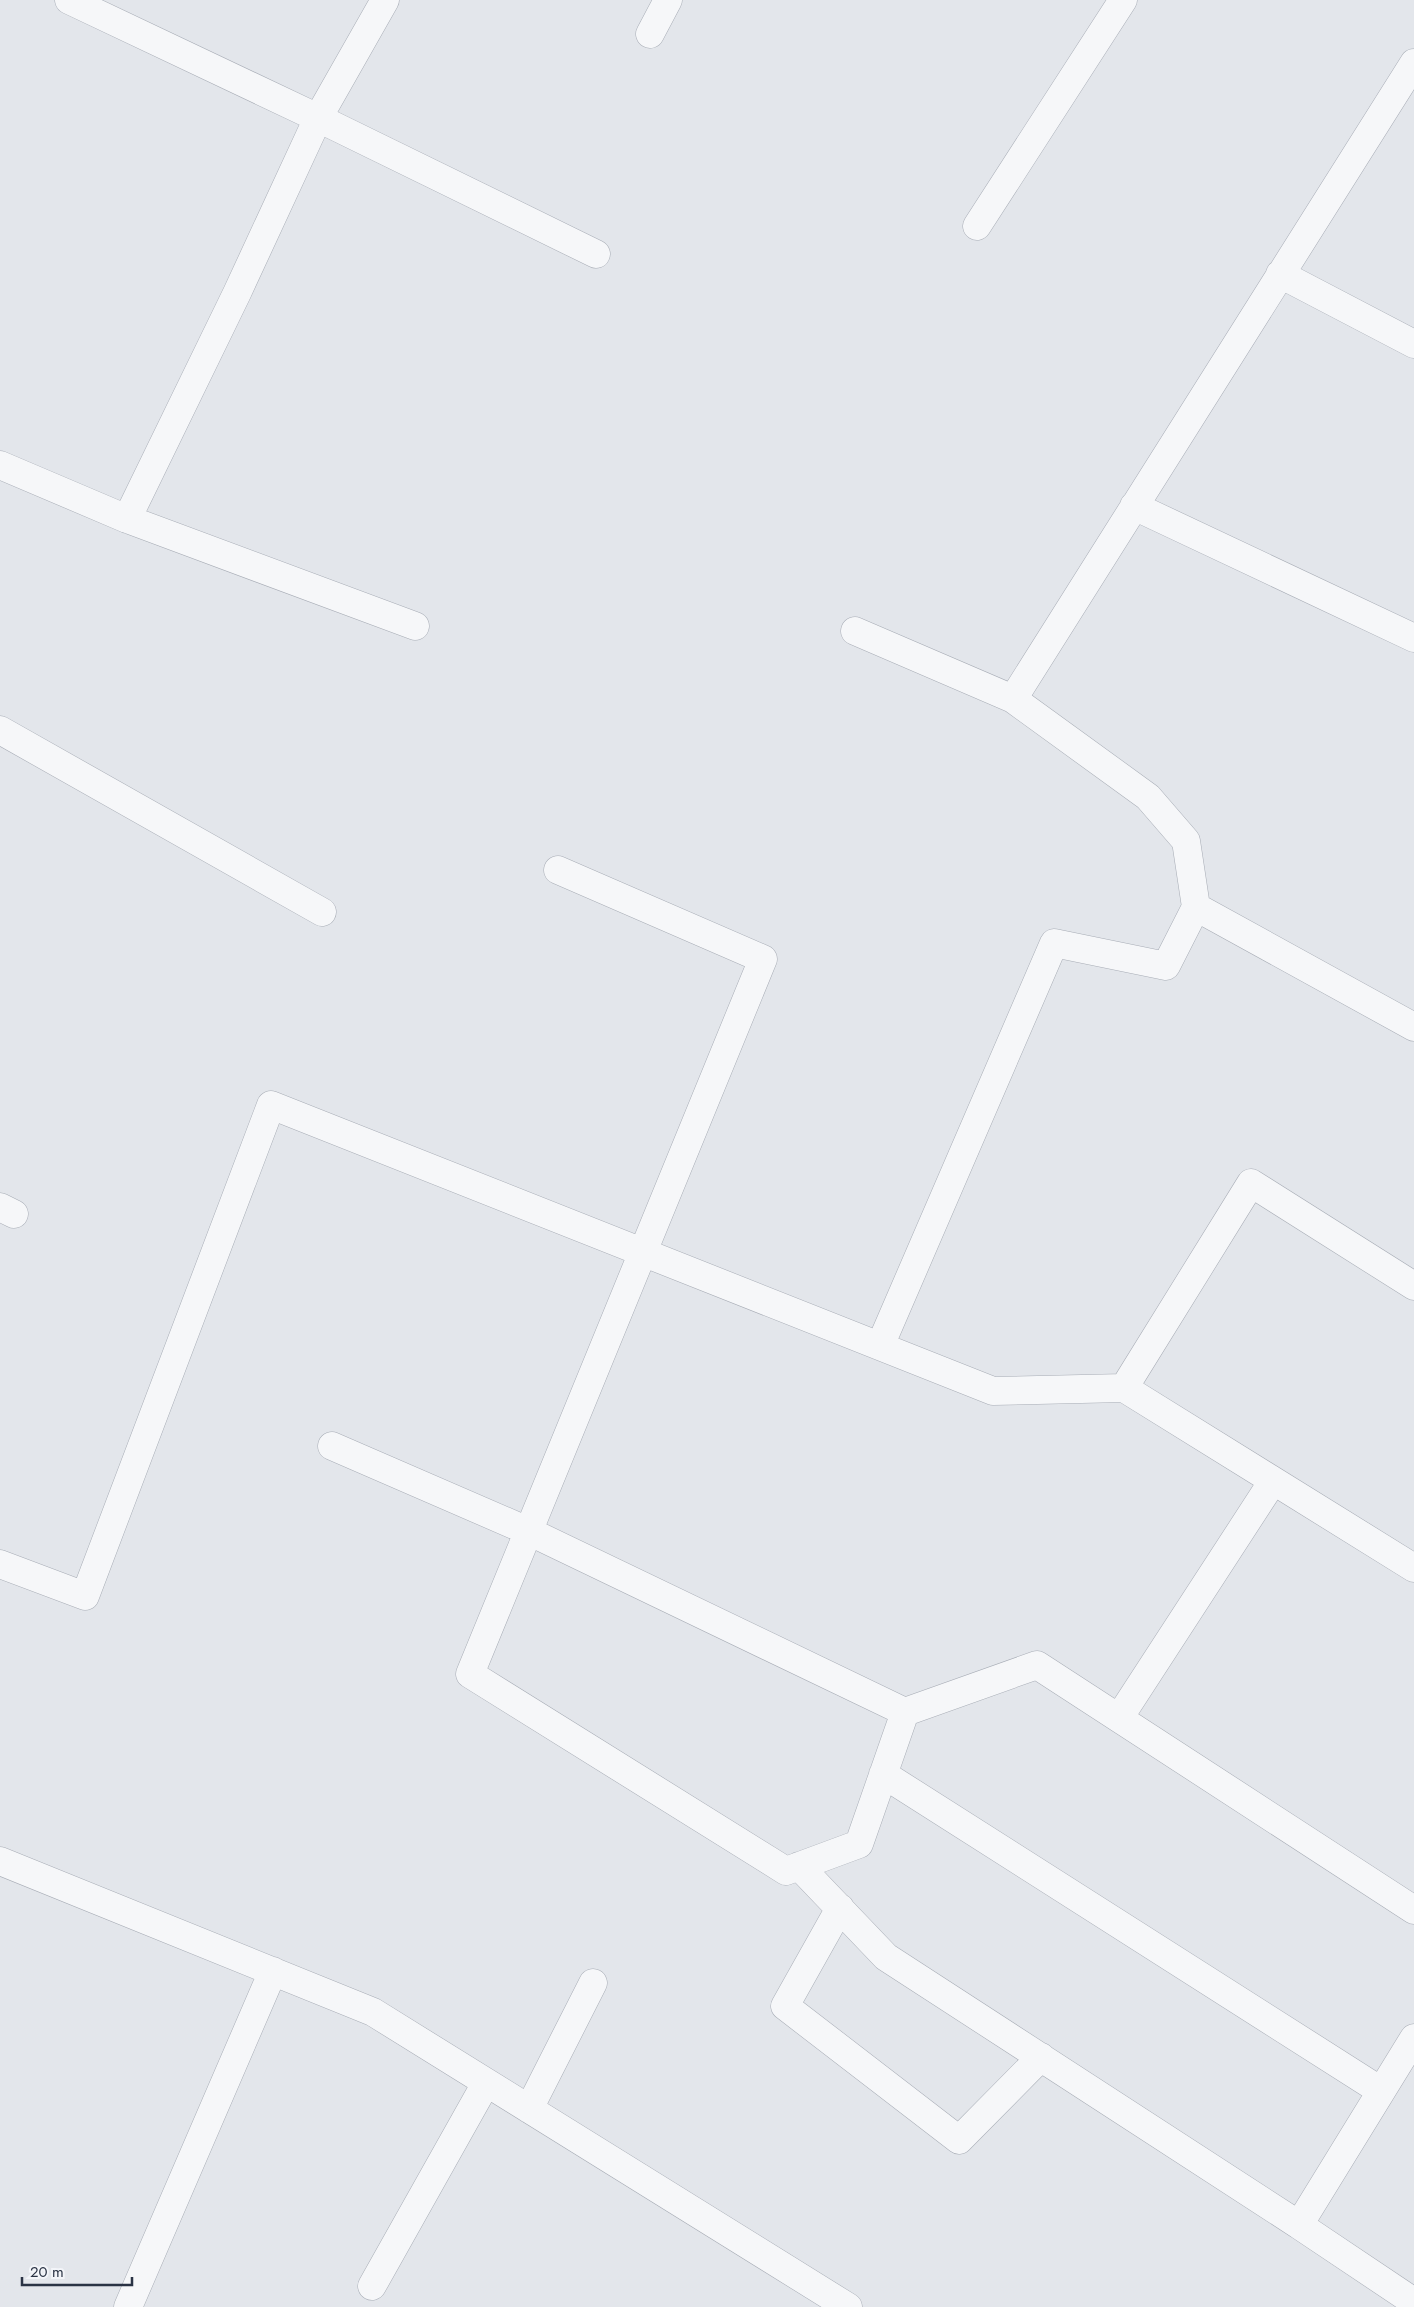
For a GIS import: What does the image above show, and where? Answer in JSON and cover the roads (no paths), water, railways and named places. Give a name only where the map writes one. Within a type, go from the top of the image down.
[{"type":"street","points":[[69,0],[318,118],[596,254]]},
{"type":"street","points":[[127,519],[237,292],[318,118],[385,0]]},
{"type":"street","points":[[650,34],[668,0]]},
{"type":"street","points":[[977,226],[1123,0]]},
{"type":"street","points":[[1013,699],[1414,63]]},
{"type":"street","points":[[1280,274],[1414,344]]},
{"type":"street","points":[[0,465],[127,519],[415,626]]},
{"type":"street","points":[[1134,506],[1414,638]]},
{"type":"street","points":[[855,631],[1013,699],[1148,797],[1186,841],[1196,907],[1166,966],[1054,942],[880,1346]]},
{"type":"street","points":[[0,730],[322,912]]},
{"type":"street","points":[[558,870],[763,959],[470,1674],[786,1871],[859,1844],[905,1712]]},
{"type":"street","points":[[1196,907],[1414,1027]]},
{"type":"street","points":[[0,1564],[85,1596],[271,1104],[993,1391],[1124,1388],[1414,1568]]},
{"type":"street","points":[[1124,1388],[1251,1183],[1414,1286]]},
{"type":"street","points":[[332,1446],[528,1531],[905,1712],[1037,1665],[1414,1910]]},
{"type":"street","points":[[1119,1718],[1273,1481]]},
{"type":"street","points":[[883,1774],[1381,2091]]},
{"type":"street","points":[[0,1861],[373,2012],[848,2307]]},
{"type":"street","points":[[799,1866],[886,1957],[1298,2224],[1414,2302]]},
{"type":"street","points":[[840,1908],[785,2006],[960,2140],[1041,2057]]},
{"type":"street","points":[[128,2307],[273,1971]]},
{"type":"street","points":[[529,2109],[593,1983]]},
{"type":"street","points":[[1298,2224],[1414,2038]]},
{"type":"street","points":[[372,2286],[486,2083]]}]
